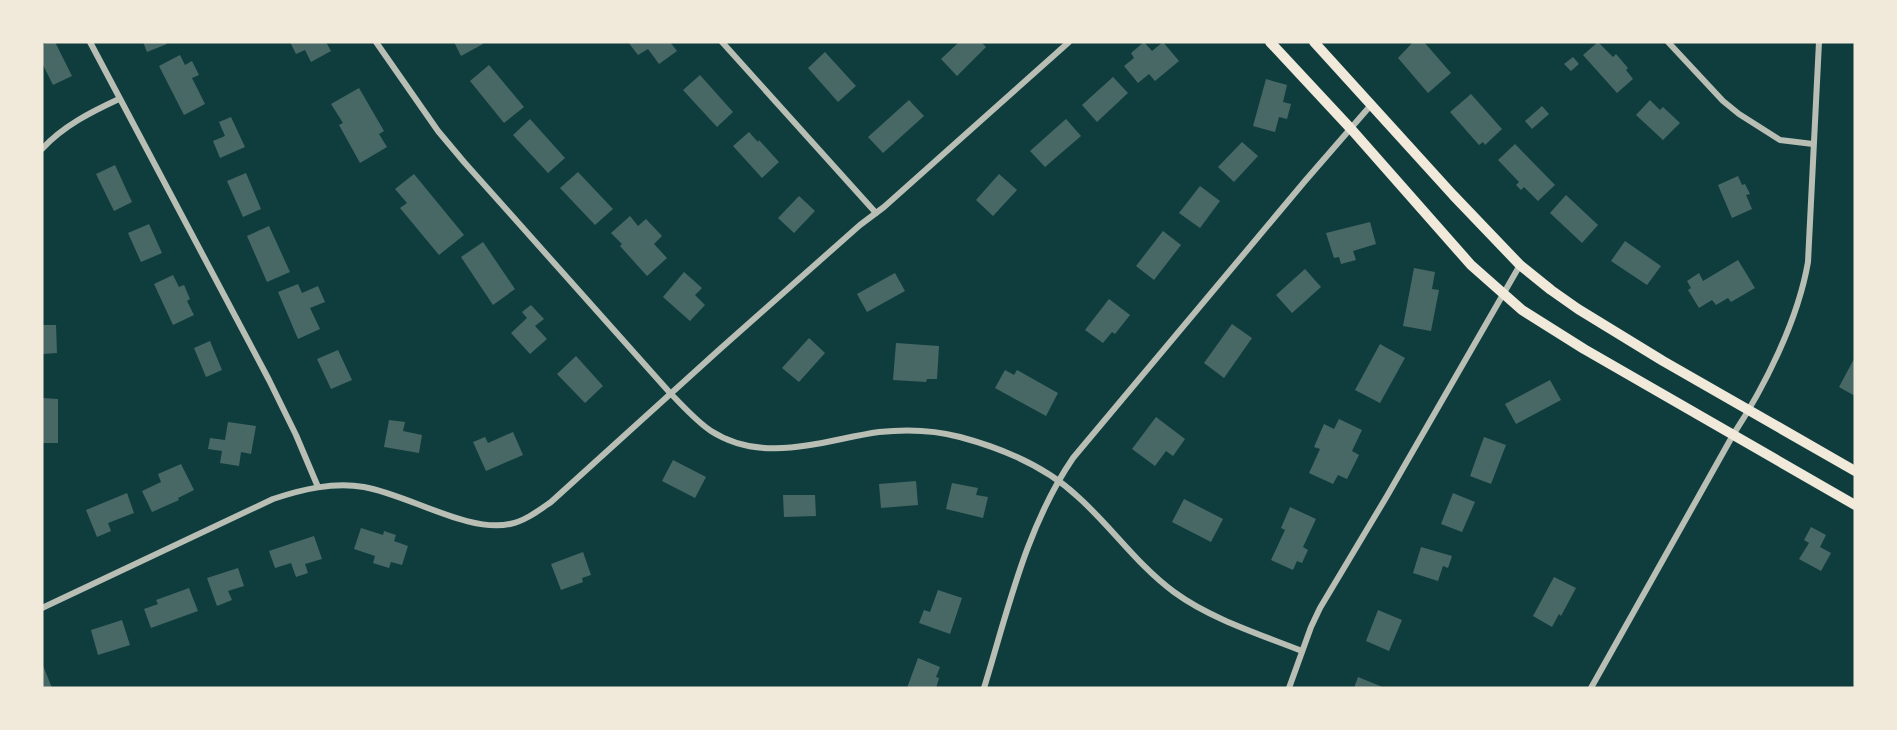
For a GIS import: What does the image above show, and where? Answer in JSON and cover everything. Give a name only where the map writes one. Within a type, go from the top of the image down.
[{"type":"main road","points":[[1270,42],[1352,130],[1471,265],[1503,294],[1552,330],[1855,505]]},
{"type":"main road","points":[[1314,42],[1520,265],[1578,309],[1663,361],[1855,471]]},
{"type":"street","points":[[90,42],[268,380],[296,435],[318,487]]},
{"type":"street","points":[[376,42],[438,131],[464,162],[671,394],[698,421],[713,431],[729,440],[766,449],[785,449],[896,431],[933,431],[970,440],[1006,454],[1058,481],[1079,497],[1157,578],[1174,592],[1210,614],[1302,651]]},
{"type":"street","points":[[722,42],[876,213]]},
{"type":"street","points":[[42,608],[273,499],[296,491],[341,485],[363,487],[406,499],[469,522],[490,526],[512,524],[532,515],[551,502],[729,341],[1069,42]]},
{"type":"street","points":[[1668,42],[1723,101],[1739,114],[1780,140],[1813,144]]},
{"type":"street","points":[[1591,688],[1733,435],[1750,410],[1796,314],[1809,262],[1819,42]]},
{"type":"street","points":[[42,149],[75,121],[119,99]]},
{"type":"street","points":[[984,688],[1036,524],[1058,481],[1073,458],[1371,105]]},
{"type":"street","points":[[1289,688],[1311,627],[1330,589],[1388,496],[1520,265]]},
{"type":"building","points":[[55,42],[72,76],[53,85],[42,63],[42,45]]},
{"type":"building","points":[[143,42],[166,42],[167,44],[147,52]]},
{"type":"building","points":[[290,42],[326,42],[331,51],[311,62],[305,50],[296,54]]},
{"type":"building","points":[[454,42],[482,42],[483,44],[461,56]]},
{"type":"building","points":[[628,42],[670,42],[677,51],[659,64],[648,49],[638,55]]},
{"type":"building","points":[[959,42],[981,42],[986,47],[957,76],[941,59]]},
{"type":"building","points":[[1144,42],[1152,51],[1163,42],[1179,61],[1155,81],[1149,74],[1138,83],[1124,66],[1134,58],[1131,53]]},
{"type":"building","points":[[1413,42],[1424,42],[1451,73],[1428,93],[1398,58]]},
{"type":"building","points":[[1598,42],[1613,57],[1616,54],[1628,68],[1626,70],[1633,79],[1617,93],[1583,55]]},
{"type":"building","points":[[825,52],[856,86],[838,102],[808,68]]},
{"type":"building","points":[[180,55],[185,65],[192,61],[199,75],[192,78],[205,104],[184,115],[159,66]]},
{"type":"building","points":[[1573,57],[1579,64],[1571,71],[1564,64]]},
{"type":"building","points":[[489,65],[524,107],[504,123],[470,81]]},
{"type":"building","points":[[700,75],[733,112],[717,127],[683,90]]},
{"type":"building","points":[[1113,77],[1128,93],[1097,122],[1082,105]]},
{"type":"building","points":[[1266,79],[1287,85],[1283,102],[1291,104],[1287,119],[1279,117],[1275,132],[1253,126]]},
{"type":"building","points":[[359,88],[384,131],[379,134],[387,147],[360,163],[339,125],[343,123],[331,104]]},
{"type":"building","points":[[1471,94],[1502,129],[1485,145],[1483,142],[1479,145],[1450,112]]},
{"type":"building","points":[[909,100],[924,116],[883,153],[868,137]]},
{"type":"building","points":[[1650,100],[1660,110],[1663,107],[1680,123],[1663,140],[1636,115]]},
{"type":"building","points":[[1542,106],[1549,114],[1532,129],[1525,121]]},
{"type":"building","points":[[231,117],[245,147],[220,158],[213,141],[225,136],[219,122]]},
{"type":"building","points":[[530,119],[565,158],[548,173],[513,135]]},
{"type":"building","points":[[1066,119],[1081,136],[1045,167],[1030,151]]},
{"type":"building","points":[[749,132],[779,162],[762,178],[733,146]]},
{"type":"building","points":[[1242,142],[1258,156],[1234,182],[1218,167]]},
{"type":"building","points":[[1515,144],[1555,185],[1538,201],[1524,187],[1521,190],[1516,185],[1519,182],[1498,160]]},
{"type":"building","points":[[115,165],[132,202],[114,211],[96,174]]},
{"type":"building","points":[[578,172],[613,209],[595,225],[560,188]]},
{"type":"building","points":[[246,173],[261,209],[243,217],[227,181]]},
{"type":"building","points":[[414,174],[464,235],[439,255],[400,208],[407,203],[395,189]]},
{"type":"building","points":[[999,174],[1017,190],[993,216],[976,200]]},
{"type":"building","points":[[1738,176],[1750,194],[1746,195],[1752,209],[1732,218],[1718,185]]},
{"type":"building","points":[[1200,186],[1220,201],[1200,228],[1179,213]]},
{"type":"building","points":[[1566,195],[1598,225],[1582,243],[1550,213]]},
{"type":"building","points":[[799,196],[815,211],[794,233],[778,218]]},
{"type":"building","points":[[630,216],[638,226],[646,219],[662,236],[654,244],[667,258],[647,276],[611,233]]},
{"type":"building","points":[[1370,222],[1376,244],[1353,251],[1356,260],[1341,264],[1339,257],[1334,258],[1326,233]]},
{"type":"building","points":[[149,224],[162,253],[141,262],[128,233]]},
{"type":"building","points":[[269,226],[290,272],[267,282],[247,236]]},
{"type":"building","points":[[1163,231],[1181,245],[1154,280],[1136,266]]},
{"type":"building","points":[[1625,241],[1661,266],[1647,285],[1611,261]]},
{"type":"building","points":[[483,242],[515,289],[493,305],[461,257]]},
{"type":"building","points":[[1738,260],[1755,288],[1731,302],[1728,298],[1716,305],[1712,300],[1699,308],[1688,290],[1691,288],[1687,281],[1699,273],[1703,281]]},
{"type":"building","points":[[1414,268],[1435,272],[1432,289],[1439,290],[1431,331],[1403,326]]},
{"type":"building","points":[[1305,269],[1321,287],[1292,313],[1276,295]]},
{"type":"building","points":[[684,272],[702,288],[695,295],[705,305],[690,321],[663,297]]},
{"type":"building","points":[[895,273],[905,291],[867,312],[857,294]]},
{"type":"building","points":[[173,275],[179,287],[184,285],[190,299],[187,301],[194,315],[173,325],[154,284]]},
{"type":"building","points":[[298,284],[302,293],[318,286],[325,302],[310,308],[320,329],[298,339],[278,292]]},
{"type":"building","points":[[1109,299],[1130,315],[1115,334],[1112,332],[1103,343],[1085,330]]},
{"type":"building","points":[[531,305],[544,319],[535,326],[547,339],[530,354],[511,333],[527,318],[522,312]]},
{"type":"building","points":[[1232,324],[1252,338],[1224,378],[1204,363]]},
{"type":"building","points":[[42,325],[56,325],[57,353],[42,354]]},
{"type":"building","points":[[809,338],[825,353],[799,382],[782,368]]},
{"type":"building","points":[[210,341],[222,370],[206,377],[194,348]]},
{"type":"building","points":[[896,343],[939,346],[937,379],[927,379],[926,382],[893,380]]},
{"type":"building","points":[[1380,344],[1405,358],[1380,403],[1355,390]]},
{"type":"building","points":[[338,350],[352,380],[331,389],[317,359]]},
{"type":"building","points":[[576,356],[603,386],[585,403],[557,374]]},
{"type":"building","points":[[1855,357],[1855,396],[1839,387]]},
{"type":"building","points":[[1005,370],[1014,375],[1017,370],[1058,393],[1046,416],[995,388]]},
{"type":"building","points":[[1550,380],[1561,400],[1516,424],[1505,404]]},
{"type":"building","points":[[42,398],[58,399],[58,443],[42,443]]},
{"type":"building","points":[[1156,417],[1185,439],[1173,456],[1166,451],[1155,466],[1132,449]]},
{"type":"building","points":[[1339,419],[1362,430],[1352,451],[1359,455],[1347,479],[1338,475],[1333,484],[1309,473],[1320,449],[1314,447],[1324,424],[1334,429]]},
{"type":"building","points":[[389,420],[405,422],[403,431],[422,435],[419,453],[384,447]]},
{"type":"building","points":[[228,422],[256,426],[251,454],[241,452],[239,466],[220,463],[222,451],[208,449],[210,438],[225,440]]},
{"type":"building","points":[[513,432],[523,455],[486,471],[473,442],[485,437],[488,443]]},
{"type":"building","points":[[1484,437],[1506,445],[1491,484],[1470,476]]},
{"type":"building","points":[[673,460],[706,477],[695,498],[662,481]]},
{"type":"building","points":[[181,464],[194,490],[178,498],[179,500],[152,512],[142,491],[161,482],[158,474]]},
{"type":"building","points":[[916,481],[918,505],[881,508],[879,484]]},
{"type":"building","points":[[952,483],[978,488],[976,495],[988,497],[983,518],[946,509]]},
{"type":"building","points":[[127,493],[134,513],[108,523],[111,531],[97,537],[86,510]]},
{"type":"building","points":[[1453,493],[1475,502],[1462,532],[1441,524]]},
{"type":"building","points":[[783,495],[815,495],[816,516],[784,517]]},
{"type":"building","points":[[1184,499],[1223,519],[1211,542],[1172,522]]},
{"type":"building","points":[[1290,507],[1316,519],[1303,547],[1308,550],[1302,563],[1297,561],[1293,570],[1271,560],[1285,530],[1281,528]]},
{"type":"building","points":[[1811,527],[1826,535],[1820,547],[1831,553],[1821,571],[1799,559],[1809,543],[1804,540]]},
{"type":"building","points":[[361,528],[383,535],[384,531],[396,535],[394,541],[408,546],[402,565],[391,562],[389,568],[373,563],[375,556],[354,549]]},
{"type":"building","points":[[314,536],[322,559],[305,564],[308,573],[296,577],[291,563],[275,568],[269,551]]},
{"type":"building","points":[[1421,547],[1452,556],[1448,568],[1443,566],[1438,581],[1413,573]]},
{"type":"building","points":[[583,552],[591,575],[582,578],[583,582],[561,590],[551,564]]},
{"type":"building","points":[[238,568],[244,586],[228,591],[232,600],[217,606],[207,578]]},
{"type":"building","points":[[1554,577],[1576,588],[1561,616],[1559,614],[1552,627],[1533,616]]},
{"type":"building","points":[[189,588],[198,611],[151,628],[144,609],[158,604],[156,600]]},
{"type":"building","points":[[938,590],[962,598],[950,634],[919,623],[924,610],[930,612]]},
{"type":"building","points":[[1378,610],[1402,620],[1389,651],[1366,641]]},
{"type":"building","points":[[122,620],[130,645],[98,655],[91,630]]},
{"type":"building","points":[[918,658],[940,667],[936,677],[939,678],[936,688],[907,688]]},
{"type":"building","points":[[42,663],[52,688],[42,688]]},
{"type":"building","points":[[1358,677],[1385,688],[1354,688]]}]
